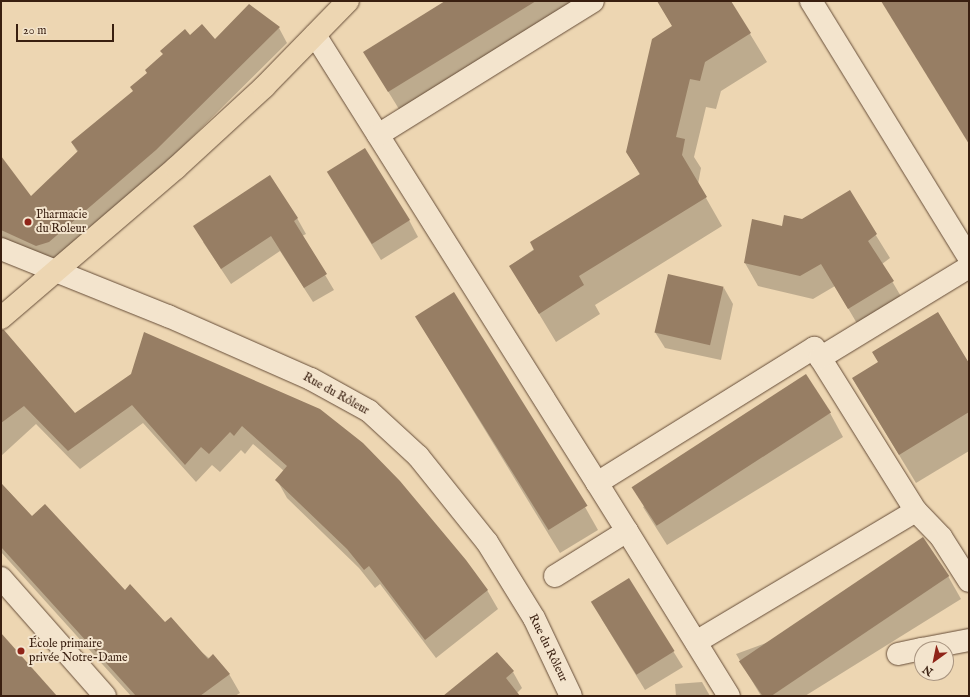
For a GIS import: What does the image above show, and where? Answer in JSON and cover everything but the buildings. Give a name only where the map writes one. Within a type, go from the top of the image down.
[{"type":"main road","points":[[1,318],[199,148],[264,87],[348,1]]},
{"type":"street","points":[[378,135],[593,1]]},
{"type":"street","points":[[811,1],[969,258]]},
{"type":"street","points":[[315,35],[729,696]]},
{"type":"street","name":"Rue du Rôleur","points":[[1,249],[57,271],[311,379],[351,399],[387,425],[432,471],[487,542],[534,618],[571,696]]},
{"type":"street","points":[[820,358],[969,267]]},
{"type":"street","points":[[597,483],[814,348],[916,511],[941,537],[969,581]]},
{"type":"street","points":[[696,642],[916,511]]},
{"type":"street","points":[[555,576],[627,531]]},
{"type":"street","points":[[1,578],[105,696]]},
{"type":"street","points":[[954,643],[969,640]]},
{"type":"street","points":[[898,654],[914,651]]},
{"type":"place","name":"Pharmacie du Roleur","points":[[28,222]]},
{"type":"place","name":"École primaire privée Notre-Dame","points":[[21,651]]}]
